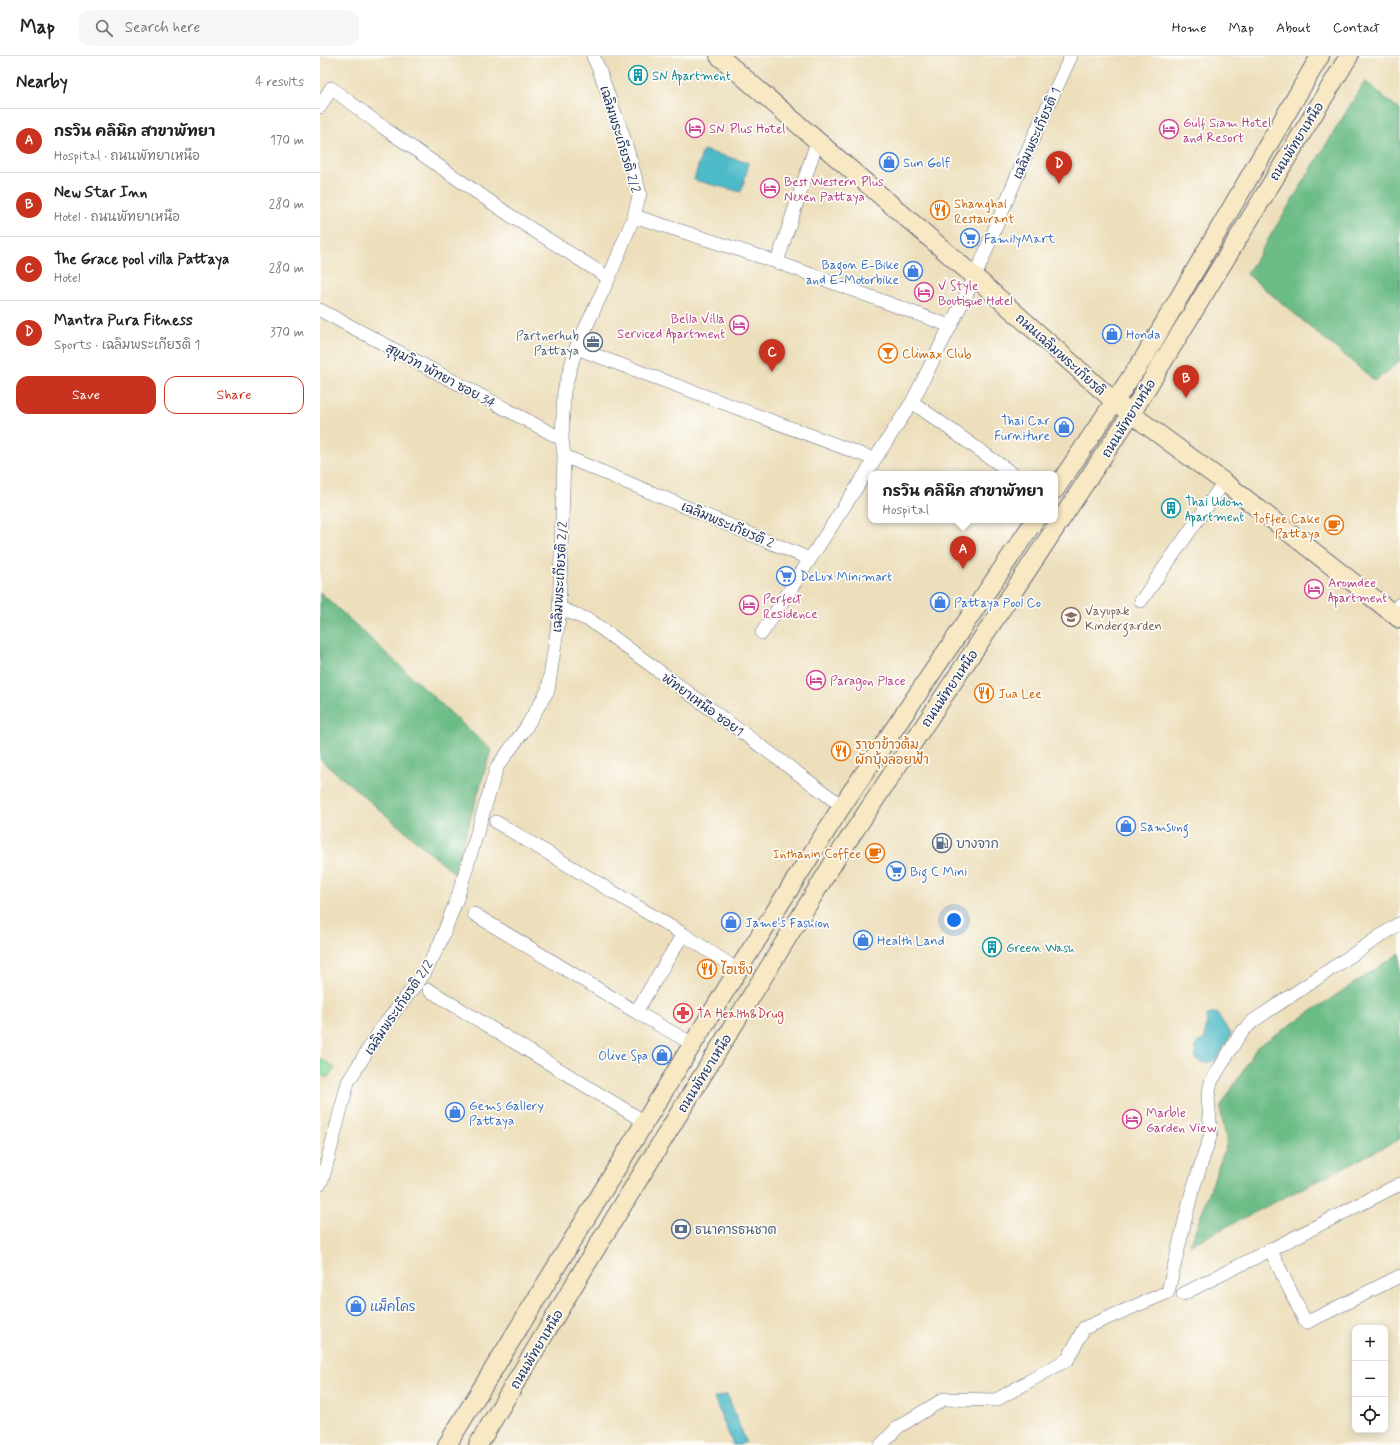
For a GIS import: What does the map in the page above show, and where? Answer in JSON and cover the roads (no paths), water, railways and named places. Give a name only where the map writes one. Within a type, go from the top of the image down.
[{"type":"main road","name":"ถนนเฉลิมพระเกียรติ","points":[[719,56],[975,277],[1115,402],[1397,612]]},
{"type":"main road","name":"ถนนพัทยาเหนือ","points":[[1058,486],[1115,402],[1148,350],[1320,56]]},
{"type":"main road","name":"ถนนพัทยาเหนือ","points":[[478,1445],[592,1255],[837,857],[1131,414],[1349,56]]},
{"type":"main road","name":"ถนนพัทยาเหนือ","points":[[448,1445],[738,970],[842,806],[1033,523]]},
{"type":"street","name":"เฉลิมพระเกียรติ 2/2","points":[[320,1184],[324,1174],[348,1082],[381,1030],[424,974],[440,943],[458,896],[497,767],[524,729],[548,690],[560,608],[564,391],[576,348],[609,278],[634,216],[640,193],[622,136],[593,56]]},
{"type":"street","name":"เฉลิมพระเกียรติ 1","points":[[810,558],[912,402],[975,277],[1029,147],[1071,56]]},
{"type":"street","points":[[320,107],[331,88],[384,128],[511,216],[609,278]]},
{"type":"street","points":[[777,262],[817,142]]},
{"type":"street","points":[[634,216],[777,262],[950,326]]},
{"type":"street","name":"สุขุมวิท พัทยา ซอย 34","points":[[320,310],[562,439]]},
{"type":"street","points":[[576,348],[874,459]]},
{"type":"street","points":[[912,402],[1009,471]]},
{"type":"street","name":"เฉลิมพระเกียรติ 2","points":[[564,456],[810,558]]},
{"type":"street","points":[[1141,601],[1224,482]]},
{"type":"street","points":[[762,633],[810,558]]},
{"type":"street","name":"พัทยาเหนือ ซอย1","points":[[560,608],[591,621],[842,806]]},
{"type":"street","points":[[496,822],[684,934],[738,970]]},
{"type":"street","points":[[474,914],[636,1012],[693,1044]]},
{"type":"street","points":[[881,1445],[898,1427],[944,1399],[996,1400],[1068,1359],[1084,1328],[1168,1292],[1191,1195],[1211,1134],[1208,1098],[1211,1082],[1240,1034],[1253,1021],[1400,923]]},
{"type":"street","points":[[636,1012],[684,934]]},
{"type":"street","points":[[430,990],[645,1122]]},
{"type":"street","points":[[1183,1294],[1400,1184]]},
{"type":"street","points":[[1270,1249],[1306,1323],[1400,1276]]},
{"type":"water","points":[[703,150],[749,163],[741,192],[694,180]]},
{"type":"water","points":[[1212,1013],[1217,1013],[1231,1035],[1216,1060],[1203,1063],[1196,1059],[1196,1047],[1199,1042],[1205,1039],[1207,1016]]},
{"type":"water","points":[[727,1394],[746,1442],[739,1445],[733,1445],[714,1398]]},
{"type":"place","name":"SN Apartment","points":[[638,75]]},
{"type":"place","name":"SN Plus Hotel","points":[[695,128]]},
{"type":"place","name":"Gulf Siam Hotel and Resort","points":[[1169,129]]},
{"type":"place","name":"Sun Golf","points":[[889,162]]},
{"type":"place","name":"Mantra Pura Fitness","points":[[1059,184]]},
{"type":"place","name":"Best Western Plus Nexen Pattaya","points":[[770,188]]},
{"type":"place","name":"Shanghai Restaurant","points":[[940,210]]},
{"type":"place","name":"FamilyMart","points":[[970,238]]},
{"type":"place","name":"Bagon E-Bike and E-Motorbike","points":[[913,271]]},
{"type":"place","name":"V Style Boutique Hotel","points":[[924,292]]},
{"type":"place","name":"Bella Villa Serviced Apartment","points":[[739,325]]},
{"type":"place","name":"Honda","points":[[1112,334]]},
{"type":"place","name":"Partnerhub Pattaya","points":[[593,342]]},
{"type":"place","name":"Climax Club","points":[[888,353]]},
{"type":"place","name":"The Grace pool villa Pattaya","points":[[772,372]]},
{"type":"place","name":"New Star Inn","points":[[1186,398]]},
{"type":"place","name":"Thai Car Furniture","points":[[1064,427]]},
{"type":"place","name":"Thai Udom Apartment","points":[[1171,508]]},
{"type":"place","name":"Toffee Cake Pattaya","points":[[1334,525]]},
{"type":"place","name":"กรวิน คลินิก สาขาพัทยา","points":[[963,569]]},
{"type":"place","name":"DeLux Minimart","points":[[786,576]]},
{"type":"place","name":"Aromdee Apartment","points":[[1314,589]]},
{"type":"place","name":"Pattaya Pool Co","points":[[940,602]]},
{"type":"place","name":"Perfect Residence","points":[[749,605]]},
{"type":"place","name":"Vayupak Kindergarden","points":[[1071,617]]},
{"type":"place","name":"Paragon Place","points":[[816,680]]},
{"type":"place","name":"Jua Lee","points":[[984,693]]},
{"type":"place","name":"ราชาข้าวต้ม ผักบุ้งลอยฟ้า","points":[[841,751]]},
{"type":"place","name":"Samsung","points":[[1126,826]]},
{"type":"place","name":"บางจาก","points":[[942,843]]},
{"type":"place","name":"Inthanin Coffee","points":[[875,853]]},
{"type":"place","name":"Big C Mini","points":[[896,871]]},
{"type":"place","name":"Jame's Fashion","points":[[731,922]]},
{"type":"place","name":"Health Land","points":[[863,940]]},
{"type":"place","name":"Green Wash","points":[[992,947]]},
{"type":"place","name":"ไฮเซ็ง","points":[[707,969]]},
{"type":"place","name":"TA Health&Drug","points":[[683,1013]]},
{"type":"place","name":"Olive Spa","points":[[662,1055]]},
{"type":"place","name":"Gems Gallery Pattaya","points":[[455,1112]]},
{"type":"place","name":"Marble Garden View","points":[[1132,1119]]},
{"type":"place","name":"ธนาคารธนชาต","points":[[681,1229]]},
{"type":"place","name":"แม็คโคร","points":[[356,1306]]}]
